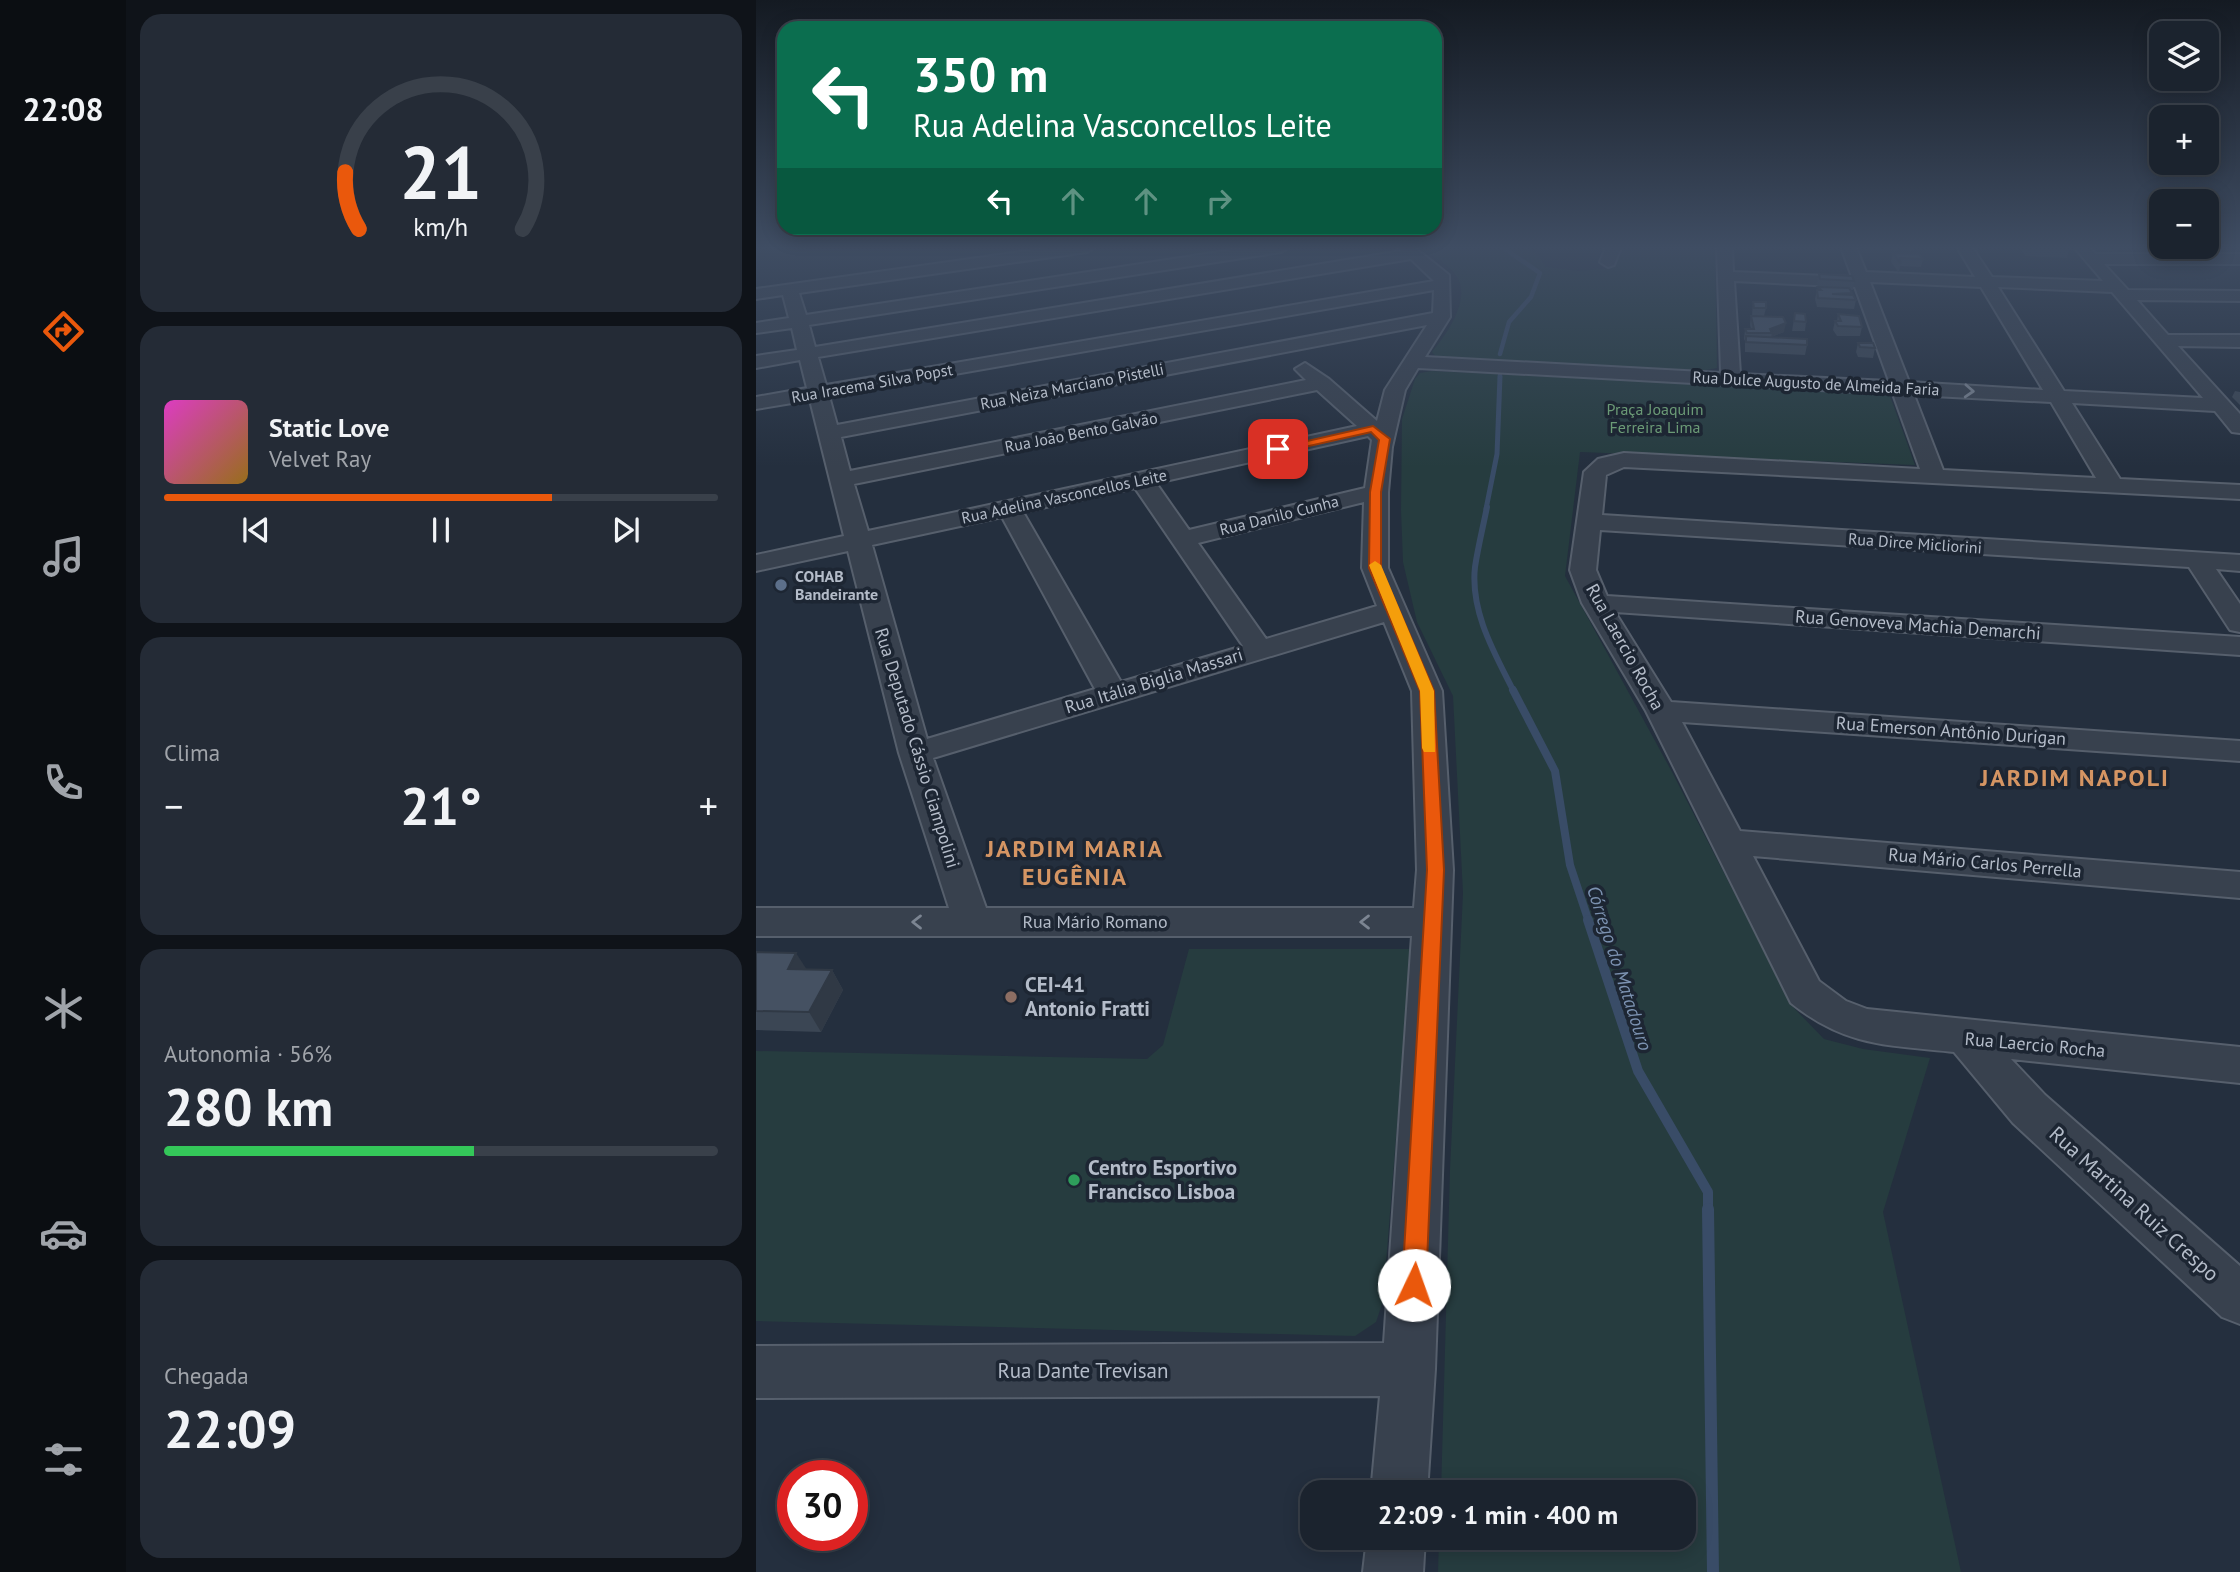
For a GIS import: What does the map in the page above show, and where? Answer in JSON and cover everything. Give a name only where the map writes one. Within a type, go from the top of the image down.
[{"type":"street","points":[[756,328],[803,320]]},
{"type":"street","points":[[756,362],[1011,320]]},
{"type":"street","name":"Rua Iracema Silva Popst","points":[[756,403],[1229,320]]},
{"type":"street","points":[[1252,320],[1379,434]]},
{"type":"street","name":"Rua Neiza Marciano Pistelli","points":[[828,433],[1280,346],[1372,320]]},
{"type":"street","points":[[1400,1480],[1409,1369],[1435,870],[1427,691],[1375,568],[1376,492],[1379,434],[1387,385],[1429,320]]},
{"type":"street","points":[[1728,320],[1731,379]]},
{"type":"street","points":[[1876,320],[1933,474]]},
{"type":"street","points":[[2012,320],[2112,485]]},
{"type":"street","points":[[2148,320],[2240,427]]},
{"type":"street","name":"Rua Deputado Cássio Ciampolini","points":[[799,321],[839,480],[915,753],[972,922]]},
{"type":"street","points":[[2166,340],[2240,341]]},
{"type":"street","name":"Rua Dulce Augusto de Almeida Faria","points":[[1387,385],[1470,365],[2220,405]]},
{"type":"street","name":"Rua João Bento Galvão","points":[[839,480],[1329,390],[1387,385]]},
{"type":"street","name":"Rua Adelina Vasconcellos Leite","points":[[756,563],[1141,479],[1379,434]]},
{"type":"street","name":"Rua Laercio Rocha","points":[[2240,492],[1624,460],[1606,464],[1595,472],[1583,570],[1596,603],[1661,711],[1805,992],[1832,1013],[1864,1026],[1968,1039],[2240,1065]]},
{"type":"street","points":[[1141,479],[1260,650]]},
{"type":"street","name":"Rua Danilo Cunha","points":[[1183,539],[1376,492]]},
{"type":"street","points":[[1009,508],[1113,694]]},
{"type":"street","name":"Rua Dirce Micliorini","points":[[1589,522],[2240,563]]},
{"type":"street","points":[[2197,560],[2240,624]]},
{"type":"street","name":"Rua Genoveva Machia Demarchi","points":[[1596,603],[2240,646]]},
{"type":"street","name":"Rua Itália Biglia Massari","points":[[915,753],[1393,610]]},
{"type":"street","name":"Rua Emerson Antônio Durigan","points":[[1661,711],[2240,751]]},
{"type":"street","name":"Rua Mário Carlos Perrella","points":[[1729,842],[2240,885]]},
{"type":"street","name":"Rua Mário Romano","points":[[756,922],[1433,922]]},
{"type":"street","name":"Rua Martina Ruiz Crespo","points":[[1968,1039],[2029,1109],[2240,1299]]},
{"type":"street","points":[[2029,1109],[2033,1045]]},
{"type":"street","name":"Rua Dante Trevisan","points":[[756,1372],[1409,1369]]},
{"type":"street","points":[[1393,1572],[1395,1550]]},
{"type":"green space","points":[[1453,320],[1716,320],[1717,368],[1696,372],[1436,357],[1432,352]]},
{"type":"green space","name":"Praça Joaquim Ferreira Lima","points":[[1432,371],[1884,393],[1890,396],[1915,465],[1580,452],[1565,576],[1672,772],[1793,1007],[1824,1039],[1863,1049],[1930,1058],[1883,1212],[1961,1572],[1438,1572],[1439,1550],[1696,1550],[1696,1480],[1441,1480],[1450,1170],[1463,893],[1453,696],[1417,622],[1403,562],[1402,419],[1415,379],[1420,373]]},
{"type":"green space","name":"Centro Esportivo Francisco Lisboa","points":[[1189,949],[1411,949],[1383,1301],[1376,1322],[1355,1336],[756,1321],[756,1051],[1147,1059],[1163,1045]]},
{"type":"building","points":[[1752,320],[1785,320],[1786,323],[1770,329],[1772,333],[1747,333],[1745,329],[1754,329]]},
{"type":"building","points":[[1860,320],[1862,327],[1838,326],[1835,321]]},
{"type":"building","points":[[1746,336],[1807,339],[1807,345],[1746,342]]},
{"type":"building","points":[[1858,343],[1873,343],[1875,348],[1860,347]]},
{"type":"building","points":[[756,952],[796,953],[788,969],[832,970],[809,1012],[756,1011]]},
{"type":"waterway","name":"Córrego do Matadouro","points":[[1500,354],[1510,320]]},
{"type":"waterway","name":"Córrego do Matadouro","points":[[1486,509],[1497,454],[1500,376]]},
{"type":"waterway","name":"Córrego do Matadouro","points":[[1487,507],[1475,567],[1476,600],[1486,632],[1514,692]]},
{"type":"waterway","name":"Córrego do Matadouro","points":[[1513,690],[1555,771],[1570,865],[1589,922]]},
{"type":"waterway","name":"Córrego do Matadouro","points":[[1588,920],[1638,1071],[1708,1192],[1708,1209]]},
{"type":"waterway","name":"Córrego do Matadouro","points":[[1708,1209],[1713,1572]]},
{"type":"slow traffic","points":[[1375,565],[1427,691],[1430,748]]},
{"type":"place","name":"COHAB Bandeirante","points":[[781,585]]},
{"type":"place","name":"CEI-41 Antonio Fratti","points":[[1011,997]]},
{"type":"place","name":"Centro Esportivo Francisco Lisboa","points":[[1074,1180]]},
{"type":"district","name":"JARDIM NAPOLI","points":[[2075,778]]},
{"type":"district","name":"JARDIM MARIA EUGÊNIA","points":[[1075,863]]},
{"type":"route","points":[[1278,449],[1373,429],[1384,439],[1376,492],[1375,568],[1427,691],[1435,870],[1414,1285]]}]
